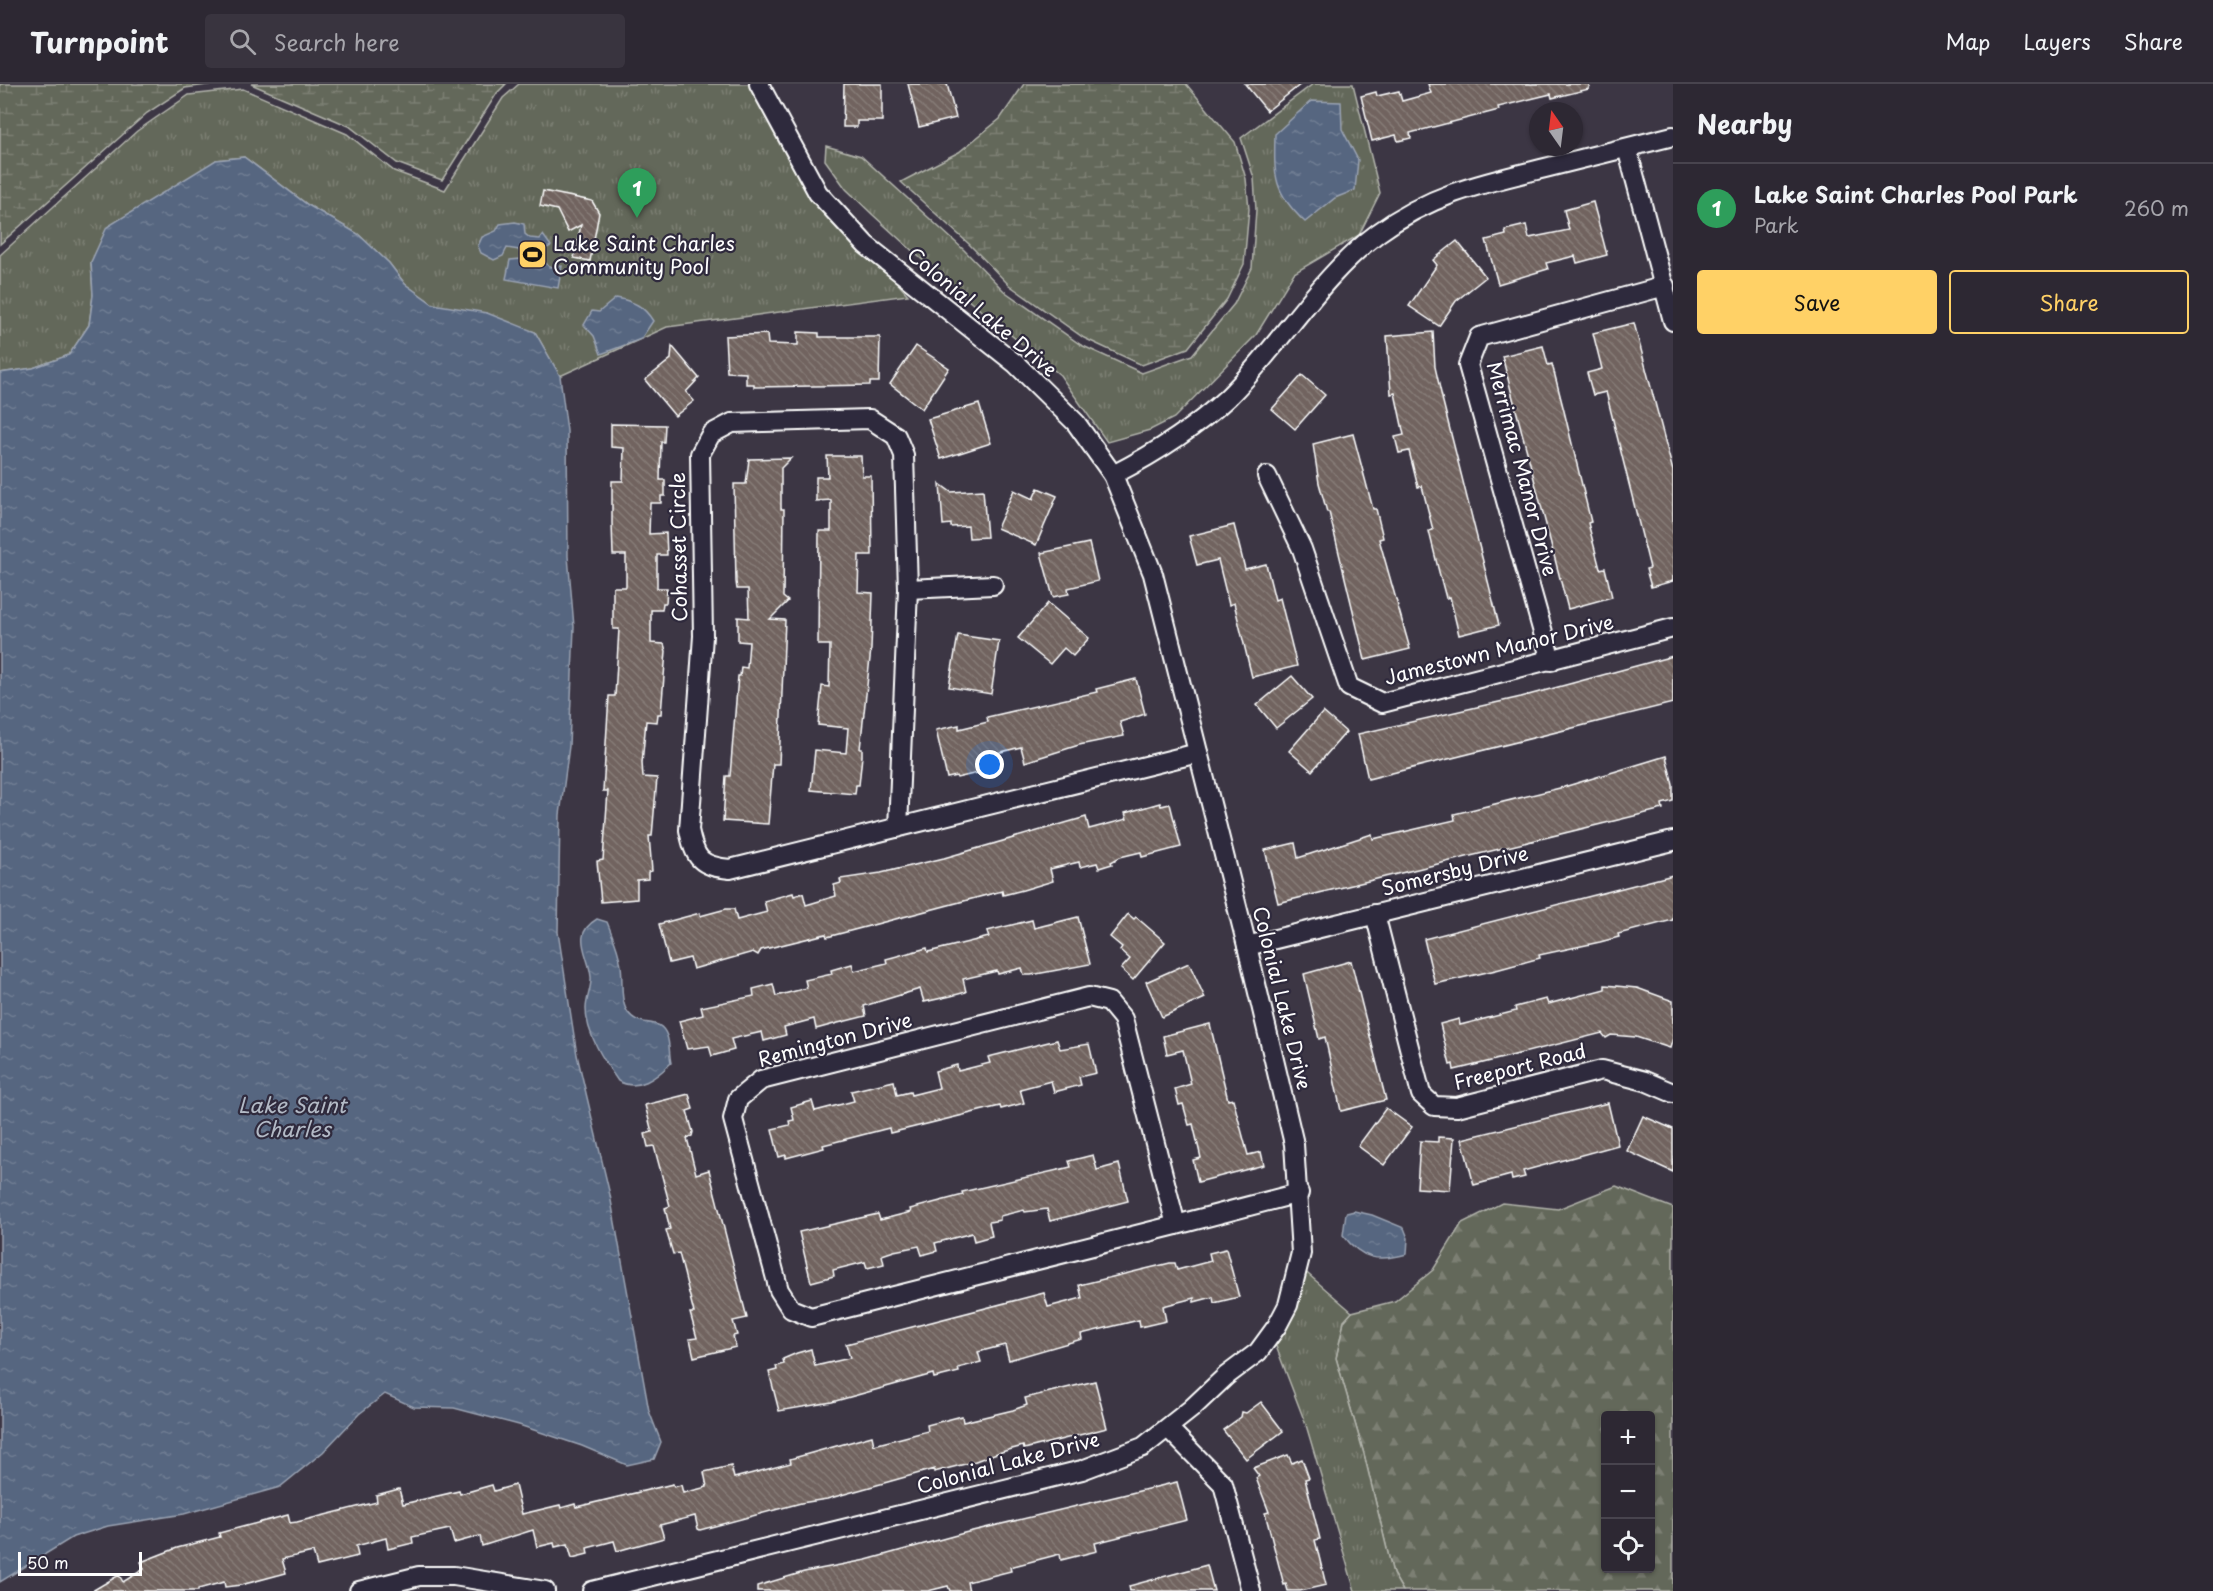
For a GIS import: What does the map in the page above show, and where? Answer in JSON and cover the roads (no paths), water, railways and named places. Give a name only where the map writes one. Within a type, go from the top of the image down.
[{"type":"street","name":"Colonial Lake Drive","points":[[592,1591],[1082,1470],[1143,1447],[1168,1428],[1226,1376],[1258,1352],[1277,1326],[1288,1305],[1301,1253],[1299,1193],[1294,1144],[1247,946],[1153,574],[1113,475],[1076,423],[1016,364],[866,245],[818,193],[759,84]]},
{"type":"street","points":[[1113,475],[1150,456],[1186,432],[1229,396],[1345,262],[1378,234],[1415,208],[1468,187],[1673,136]]},
{"type":"street","points":[[1627,148],[1673,321]]},
{"type":"street","name":"Merrimac Manor Drive","points":[[1551,661],[1468,365],[1479,337],[1665,286]]},
{"type":"street","name":"Cohasset Circle","points":[[898,828],[908,589],[904,455],[896,436],[870,419],[732,423],[711,434],[700,454],[703,636],[689,830],[694,852],[710,867],[730,869],[898,828],[1198,753]]},
{"type":"street","name":"Jamestown Manor Drive","points":[[1268,477],[1302,549],[1349,687],[1382,703],[1673,628]]},
{"type":"street","points":[[908,589],[993,585]]},
{"type":"street","name":"Somersby Drive","points":[[1247,946],[1673,841]]},
{"type":"street","name":"Freeport Road","points":[[1375,914],[1421,1094],[1434,1106],[1457,1107],[1602,1070],[1645,1081],[1673,1093]]},
{"type":"street","name":"Remington Drive","points":[[1176,1225],[1123,1019],[1109,1002],[1089,997],[761,1080],[738,1098],[734,1119],[779,1290],[791,1309],[810,1317],[1176,1225],[1299,1193]]},
{"type":"street","points":[[1168,1428],[1223,1485],[1251,1591]]},
{"type":"street","points":[[358,1591],[377,1589],[418,1576],[454,1576],[545,1591]]},
{"type":"water","points":[[1311,101],[1341,102],[1342,129],[1358,160],[1355,190],[1335,198],[1305,222],[1281,192],[1276,172],[1275,134]]},
{"type":"water","name":"Lake Saint Charles","points":[[244,157],[308,205],[358,234],[389,263],[405,284],[433,304],[487,313],[535,332],[560,376],[567,431],[568,556],[574,627],[569,746],[560,815],[558,932],[577,1055],[610,1195],[649,1411],[661,1442],[654,1459],[627,1465],[582,1446],[519,1425],[454,1408],[414,1407],[385,1394],[359,1414],[323,1452],[280,1487],[184,1514],[108,1526],[73,1537],[0,1582],[0,373],[33,368],[69,355],[89,325],[93,295],[91,262],[107,227],[216,160]]},
{"type":"water","name":"Lake Saint Charles Community Pool","points":[[515,222],[524,224],[525,234],[530,238],[540,239],[543,235],[551,246],[545,249],[542,258],[549,267],[562,266],[558,288],[506,279],[510,260],[521,259],[519,250],[507,248],[503,256],[494,260],[481,253],[478,246],[482,237],[496,231],[500,224]]},
{"type":"water","points":[[616,298],[638,305],[653,321],[641,339],[601,354],[594,336],[584,325],[592,311],[599,312]]},
{"type":"water","points":[[597,919],[607,922],[617,949],[621,966],[623,1001],[627,1011],[638,1020],[664,1029],[668,1039],[671,1063],[659,1074],[640,1084],[625,1084],[618,1081],[602,1056],[589,1028],[586,1009],[591,977],[583,938],[589,925]]},
{"type":"water","points":[[1354,1211],[1372,1215],[1404,1228],[1408,1238],[1407,1254],[1379,1258],[1357,1250],[1343,1235],[1346,1213]]},
{"type":"place","name":"Lake Saint Charles Pool Park","points":[[637,218]]},
{"type":"place","name":"Lake Saint Charles Community Pool","points":[[532,255]]}]
